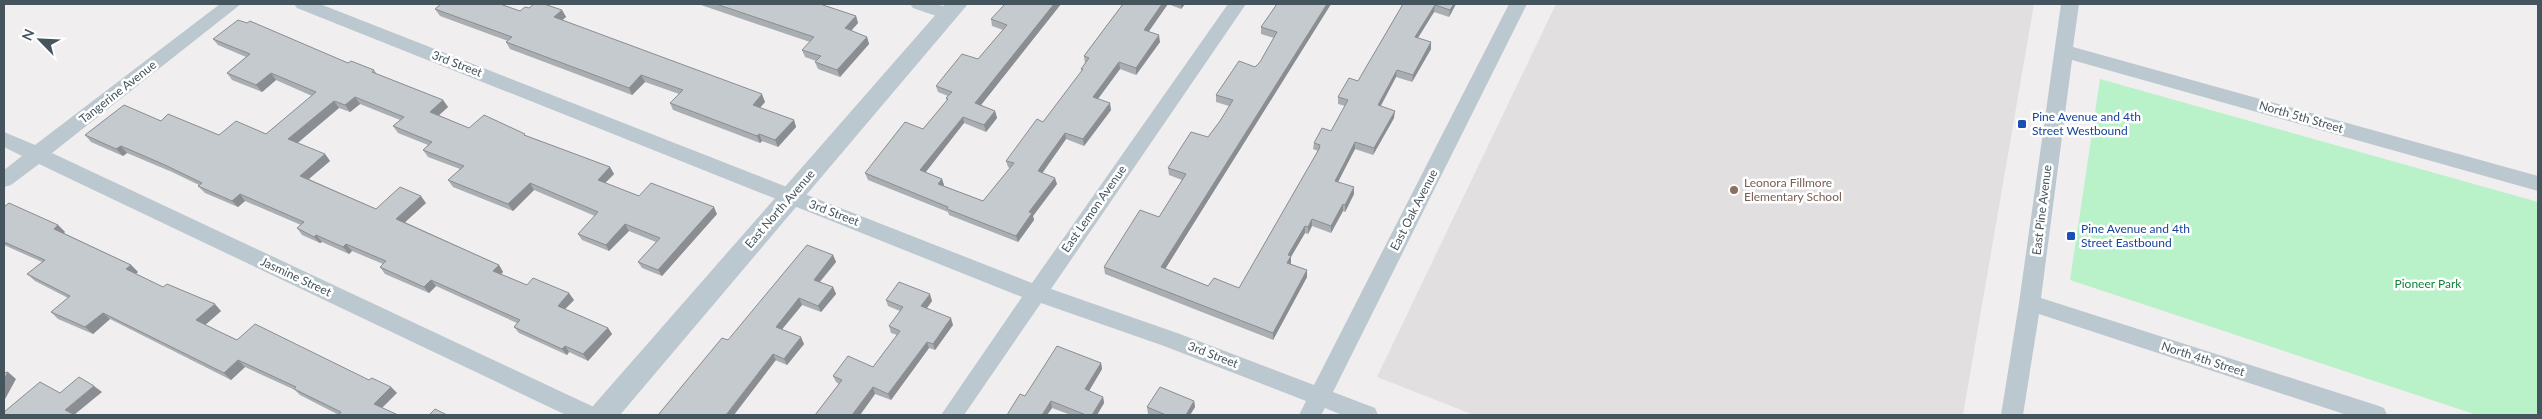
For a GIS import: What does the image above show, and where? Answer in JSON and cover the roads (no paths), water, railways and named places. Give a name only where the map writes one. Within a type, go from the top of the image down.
[{"type":"street","name":"Tangerine Avenue","points":[[4,180],[232,4]]},
{"type":"street","name":"3rd Street","points":[[303,4],[1036,293],[1172,340],[1367,415]]},
{"type":"street","points":[[919,4],[953,9]]},
{"type":"street","name":"East Lemon Avenue","points":[[952,415],[1237,4]]},
{"type":"street","name":"East Oak Avenue","points":[[1310,415],[1518,4]]},
{"type":"street","name":"East Pine Avenue","points":[[2012,415],[2030,303],[2070,4]]},
{"type":"street","name":"East North Avenue","points":[[603,415],[953,9]]},
{"type":"street","name":"North 5th Street","points":[[2064,51],[2538,183]]},
{"type":"street","name":"Jasmine Street","points":[[4,139],[588,415]]},
{"type":"street","name":"North 4th Street","points":[[2030,303],[2376,415]]},
{"type":"place","name":"Pine Avenue and 4th Street Westbound","points":[[2022,124]]},
{"type":"place","name":"Leonora Fillmore Elementary School","points":[[1734,190]]},
{"type":"place","name":"Pine Avenue and 4th Street Eastbound","points":[[2071,236]]},
{"type":"park label","name":"Pioneer Park","points":[[2428,284]]}]
